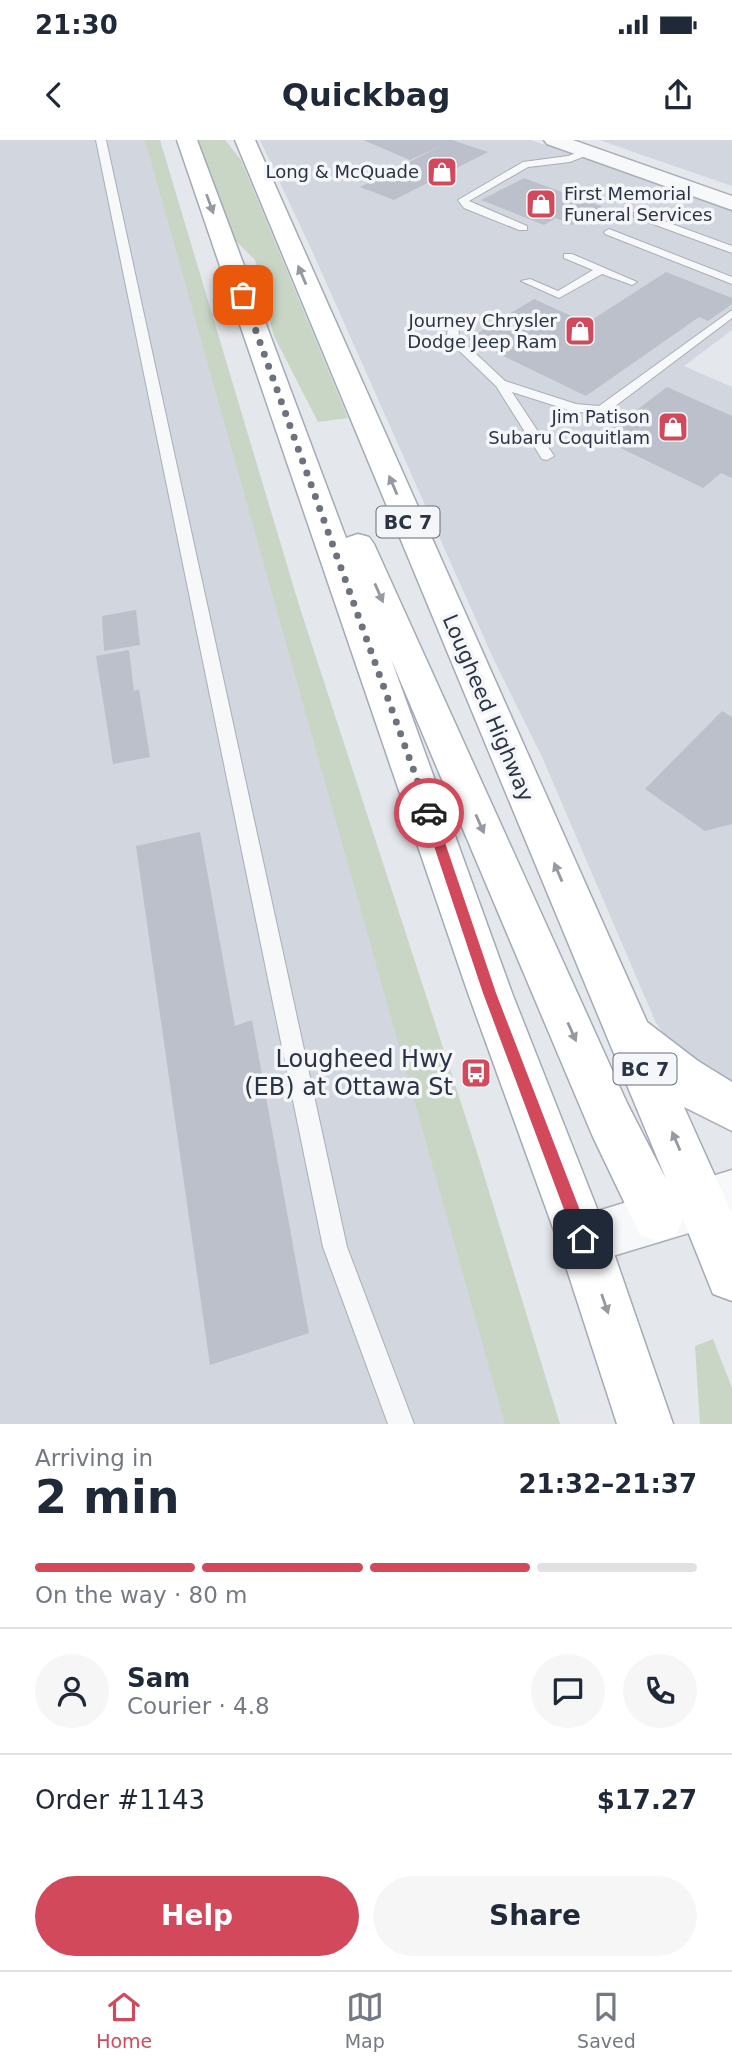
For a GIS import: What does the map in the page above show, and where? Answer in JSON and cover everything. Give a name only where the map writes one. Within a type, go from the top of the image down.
[{"type":"main road","points":[[187,140],[300,450],[490,993],[583,1239],[645,1424]]},
{"type":"main road","name":"Lougheed Highway","points":[[244,140],[629,1033],[697,1205],[732,1275]]},
{"type":"main road","points":[[300,450],[340,509],[356,541],[610,1120],[697,1205]]},
{"type":"main road","points":[[629,1033],[667,1069],[708,1096],[732,1107]]},
{"type":"street","points":[[554,140],[732,203]]},
{"type":"street","points":[[583,1239],[697,1205]]},
{"type":"lane","points":[[102,140],[335,1247],[401,1424]]},
{"type":"lane","points":[[523,228],[468,206],[463,200],[526,164],[570,159],[587,152]]},
{"type":"lane","points":[[638,215],[732,250]]},
{"type":"lane","points":[[609,232],[732,281]]},
{"type":"lane","points":[[568,256],[632,282]]},
{"type":"lane","points":[[526,281],[559,295],[601,270]]},
{"type":"lane","points":[[501,384],[575,408],[602,410],[732,313]]},
{"type":"lane","points":[[454,321],[453,339],[501,384],[547,456]]},
{"type":"shaded area","points":[[0,140],[149,140],[523,1424],[0,1424]]},
{"type":"shaded area","points":[[260,140],[531,140],[732,211],[732,330],[684,366],[732,387],[732,1086],[667,1038],[656,1023],[543,759],[494,660]]},
{"type":"shaded area","points":[[600,140],[732,140],[732,186],[622,148]]},
{"type":"green space","points":[[145,140],[160,140],[299,605],[476,1149],[560,1424],[505,1424]]},
{"type":"green space","points":[[197,140],[225,140],[241,160],[348,418],[318,422],[274,336],[255,260],[233,238]]},
{"type":"green space","points":[[713,1339],[732,1388],[732,1424],[700,1424],[695,1346]]},
{"type":"building","points":[[363,140],[452,140],[488,152],[394,200],[360,187],[441,146],[410,160]]},
{"type":"building","name":"First Memorial Funeral Services","points":[[524,178],[603,207],[572,225],[556,218],[544,225],[481,200]]},
{"type":"building","name":"Journey Chrysler Dodge Jeep Ram","points":[[666,272],[732,298],[732,304],[708,321],[699,317],[586,396],[468,339],[534,299],[587,323]]},
{"type":"building","name":"Jim Patison Subaru Coquitlam","points":[[667,387],[732,416],[732,478],[721,473],[703,488],[600,438]]},
{"type":"building","points":[[136,610],[140,645],[104,651],[102,616]]},
{"type":"building","points":[[129,650],[134,691],[139,689],[150,757],[113,764],[96,656]]},
{"type":"building","points":[[722,711],[732,717],[732,824],[705,831],[645,789]]},
{"type":"building","points":[[200,832],[235,1026],[252,1020],[309,1333],[210,1365],[136,846]]},
{"type":"way so far","points":[[243,295],[429,813]]},
{"type":"place","name":"Long & McQuade","points":[[442,172]]},
{"type":"place","name":"First Memorial Funeral Services","points":[[541,204]]},
{"type":"place","name":"Journey Chrysler Dodge Jeep Ram","points":[[580,331]]},
{"type":"place","name":"Jim Patison Subaru Coquitlam","points":[[673,427]]},
{"type":"place","name":"Lougheed Hwy (EB) at Ottawa St","points":[[476,1073]]},
{"type":"route","points":[[429,813],[490,993],[583,1239]]}]
